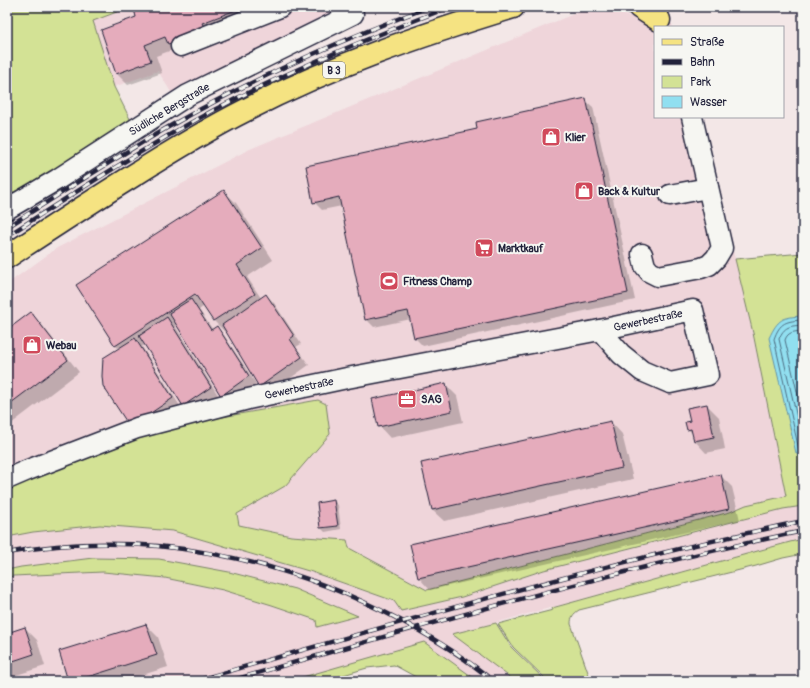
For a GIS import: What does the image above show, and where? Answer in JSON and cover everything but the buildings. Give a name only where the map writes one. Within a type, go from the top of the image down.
[{"type":"main road","name":"B 3","points":[[7,257],[56,224],[184,144],[245,110],[300,84],[379,51],[439,29],[513,7]]},
{"type":"main road","points":[[639,7],[659,18]]},
{"type":"street","points":[[181,46],[280,7]]},
{"type":"street","name":"Südliche Bergstraße","points":[[7,209],[58,179],[188,95],[352,14],[351,7]]},
{"type":"street","points":[[642,254],[645,266],[650,272],[658,276],[701,268],[716,258],[722,248],[692,118]]},
{"type":"street","points":[[670,195],[708,188]]},
{"type":"street","name":"Gewerbestraße","points":[[7,479],[137,428],[248,399],[347,378],[600,330],[692,310],[708,375],[670,383],[642,371],[621,354],[600,330]]},
{"type":"shaded area","points":[[130,7],[364,8],[174,97],[158,71],[114,87],[92,21]]},
{"type":"shaded area","points":[[588,8],[672,24],[673,26],[654,26],[654,118],[697,118],[745,296],[786,496],[746,505],[730,512],[427,590],[349,548],[239,525],[237,514],[285,486],[326,404],[317,400],[200,421],[7,486],[7,284],[57,248],[250,149]]},
{"type":"shaded area","points":[[803,506],[803,539],[458,633],[520,681],[464,681],[414,646],[292,681],[7,681],[7,578],[13,576],[103,572],[165,578],[223,590],[272,605],[316,620],[317,627],[357,616],[295,589],[229,572],[21,567],[7,570],[7,537],[33,532],[100,525],[173,531],[312,572],[394,601],[406,610],[462,597],[557,566],[783,509]]},
{"type":"green space","points":[[7,7],[130,7],[93,21],[114,87],[134,127],[7,210]]},
{"type":"green space","points":[[803,253],[803,506],[783,509],[544,570],[462,597],[401,611],[394,601],[312,572],[173,531],[100,525],[33,532],[7,537],[7,486],[128,441],[200,421],[318,400],[326,404],[330,434],[285,486],[237,514],[239,525],[291,536],[347,540],[349,548],[427,590],[730,512],[746,505],[786,496],[753,333],[735,259]]},
{"type":"green space","points":[[803,539],[803,554],[579,610],[571,619],[571,624],[591,681],[548,681],[513,647],[498,624],[553,610],[552,608]]},
{"type":"green space","points":[[93,558],[159,559],[229,572],[295,589],[358,616],[317,627],[316,620],[272,605],[223,590],[165,578],[103,572],[13,576],[7,578],[7,570]]},
{"type":"green space","points":[[496,623],[511,647],[546,681],[515,681],[452,634]]},
{"type":"green space","points":[[424,642],[478,681],[423,681],[394,665],[367,668],[323,681],[289,681]]},
{"type":"water","points":[[803,316],[803,461],[796,453],[769,338],[778,323],[785,318]]},
{"type":"railway","points":[[7,227],[135,147],[209,104],[333,45],[429,7]]},
{"type":"railway","points":[[7,236],[135,155],[243,95],[330,55],[450,7]]},
{"type":"railway","points":[[195,681],[498,595],[650,556],[803,521]]},
{"type":"railway","points":[[230,681],[515,600],[659,564],[803,531]]},
{"type":"railway","points":[[7,553],[58,546],[108,544],[159,546],[209,553],[259,564],[307,579],[354,598],[400,620],[448,648],[493,681]]},
{"type":"place","name":"Klier","points":[[551,137]]},
{"type":"place","name":"Back & Kultur","points":[[584,191]]},
{"type":"place","name":"Marktkauf","points":[[484,248]]},
{"type":"place","name":"Fitness Champ","points":[[389,281]]},
{"type":"place","name":"Webau","points":[[32,345]]},
{"type":"place","name":"SAG","points":[[407,399]]}]
